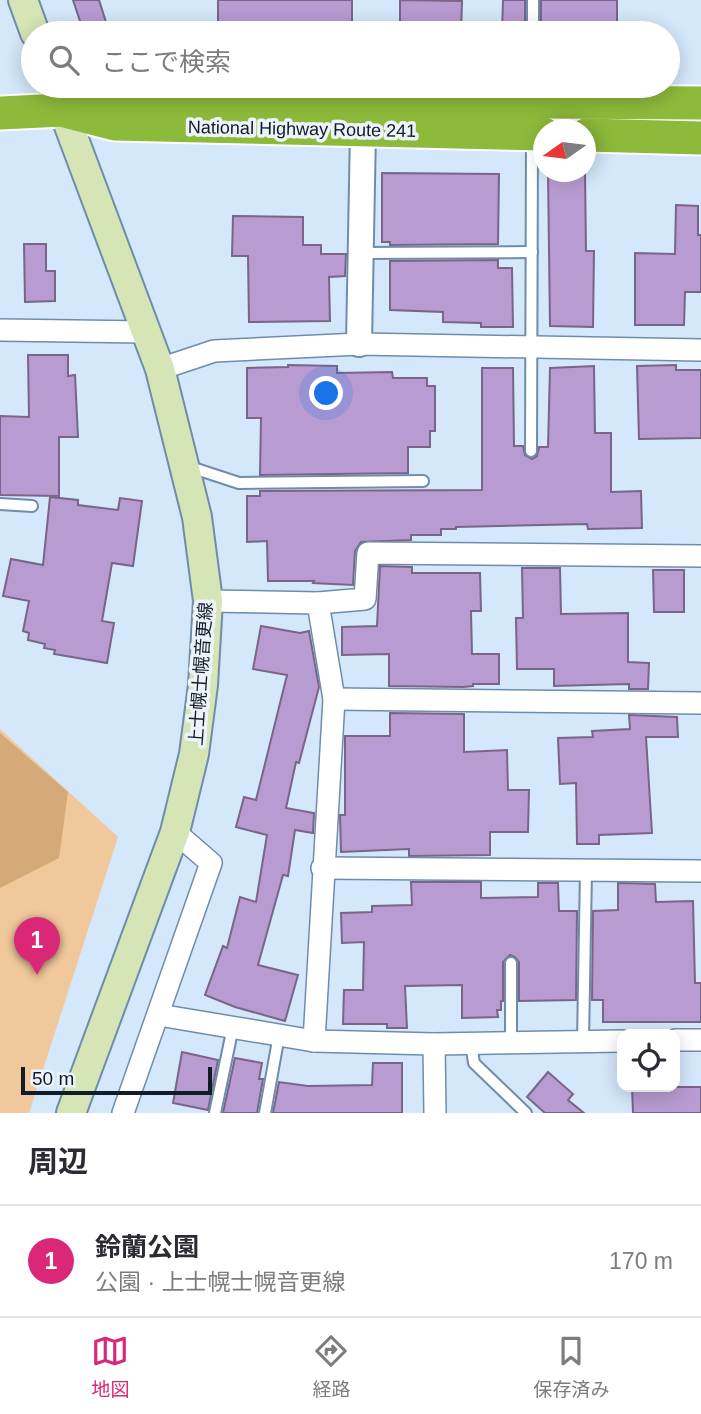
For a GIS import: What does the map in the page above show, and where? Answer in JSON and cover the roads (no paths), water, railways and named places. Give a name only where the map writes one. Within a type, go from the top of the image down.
[{"type":"highway","name":"National Highway Route 241","points":[[58,98],[115,124],[533,134]]},
{"type":"highway","name":"National Highway Route 241","points":[[0,113],[58,98],[534,98],[701,103]]},
{"type":"highway","points":[[596,135],[701,138]]},
{"type":"main road","points":[[23,0],[31,21]]},
{"type":"main road","name":"上士幌士幌音更線","points":[[58,98],[160,369],[197,517],[208,601],[203,685],[194,754],[175,832],[71,1113]]},
{"type":"street","points":[[359,344],[363,130]]},
{"type":"street","points":[[0,330],[146,332]]},
{"type":"street","points":[[160,369],[214,351],[359,344],[701,350]]},
{"type":"street","points":[[208,601],[318,603],[365,599],[368,553],[701,556]]},
{"type":"street","points":[[314,1041],[322,868],[334,699],[318,603]]},
{"type":"street","points":[[334,699],[701,702]]},
{"type":"street","points":[[123,1113],[211,863],[175,832]]},
{"type":"street","points":[[322,868],[701,872]]},
{"type":"street","points":[[159,1015],[314,1041],[434,1044],[617,1041]]},
{"type":"street","points":[[680,1040],[701,1040]]},
{"type":"street","points":[[434,1044],[435,1113]]},
{"type":"lane","points":[[533,0],[533,21]]},
{"type":"lane","points":[[531,451],[530,347],[536,182]]},
{"type":"lane","points":[[361,253],[532,252]]},
{"type":"lane","points":[[184,465],[239,482],[424,481]]},
{"type":"lane","points":[[0,504],[32,506]]},
{"type":"lane","points":[[583,1042],[586,871]]},
{"type":"lane","points":[[510,963],[511,1043]]},
{"type":"lane","points":[[215,1113],[233,1027]]},
{"type":"lane","points":[[265,1113],[279,1035]]},
{"type":"lane","points":[[471,1043],[474,1063],[526,1113]]},
{"type":"place","name":"鈴蘭公園","points":[[37,975]]}]
